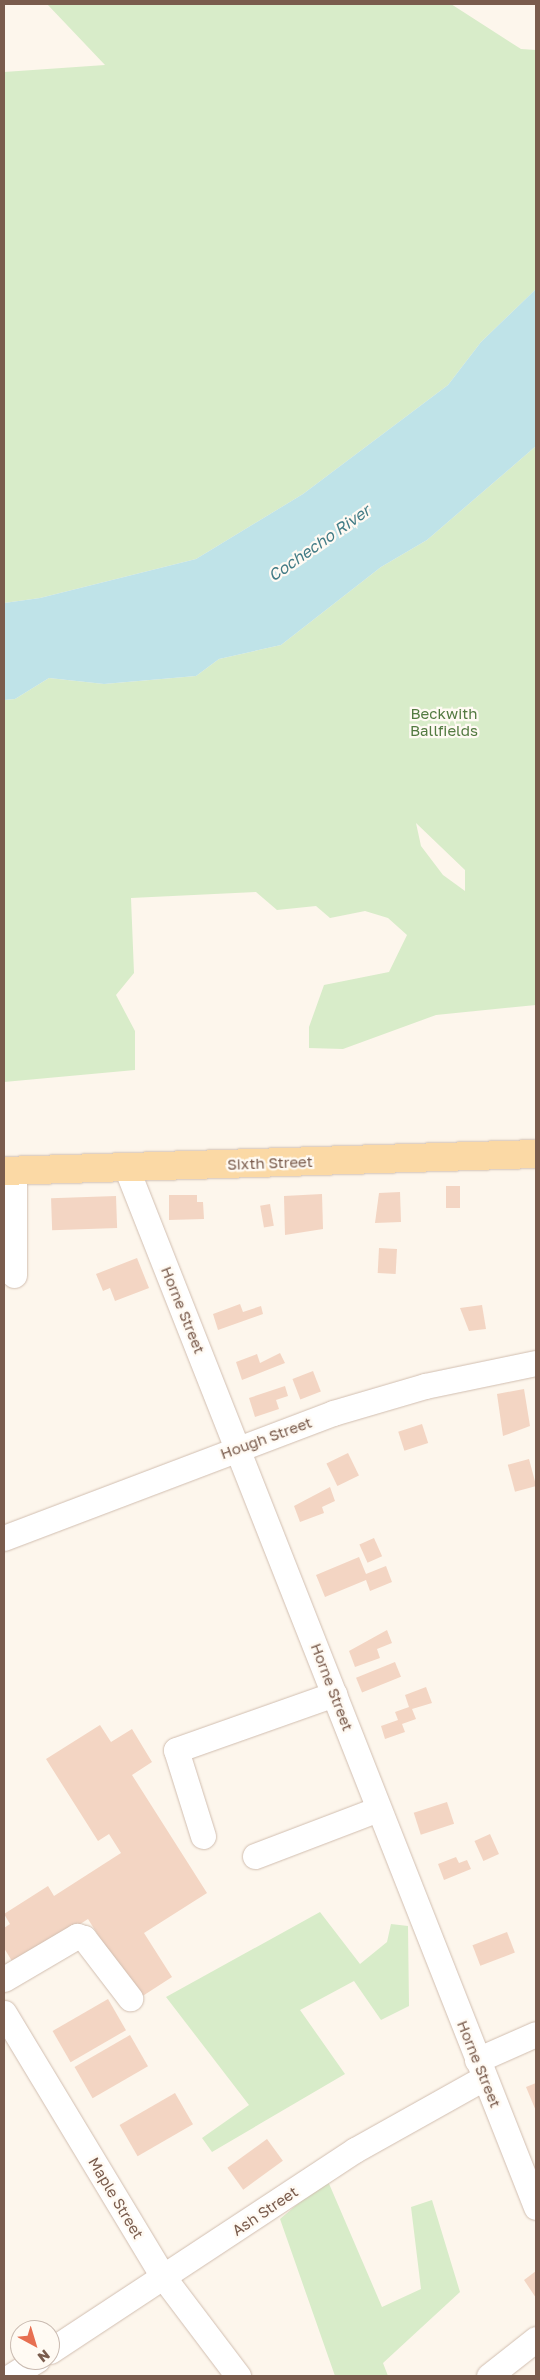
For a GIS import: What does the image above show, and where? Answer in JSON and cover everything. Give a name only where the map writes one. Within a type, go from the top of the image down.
[{"type":"main road","name":"Sixth Street","points":[[9,1171],[536,1154]]},
{"type":"street","name":"Horne Street","points":[[126,1167],[239,1447],[378,1809],[536,2207]]},
{"type":"street","points":[[9,1171],[14,1275]]},
{"type":"street","name":"Hough Street","points":[[4,1538],[239,1447],[400,1393],[536,1363]]},
{"type":"street","points":[[202,1836],[176,1750],[334,1694]]},
{"type":"street","points":[[255,1856],[378,1809]]},
{"type":"street","points":[[4,1979],[77,1936],[84,1938],[130,1998]]},
{"type":"street","name":"Maple Street","points":[[4,2013],[164,2278],[238,2376]]},
{"type":"street","name":"Ash Street","points":[[60,2345],[164,2278],[355,2150],[536,2034]]},
{"type":"street","points":[[489,2376],[536,2339]]},
{"type":"green space","points":[[47,4],[451,4],[521,49],[536,50],[536,289],[481,342],[448,385],[303,494],[196,559],[40,598],[4,603],[4,72],[105,65]]},
{"type":"green space","name":"Beckwith Ballfields","points":[[536,446],[536,1005],[436,1015],[343,1049],[309,1048],[309,1027],[324,985],[389,972],[407,935],[388,918],[365,911],[330,918],[316,906],[277,910],[256,892],[131,898],[134,973],[116,995],[135,1031],[135,1070],[4,1082],[4,700],[15,699],[49,678],[104,684],[196,676],[219,659],[281,645],[381,567],[427,540]],"holes":[[[416,823],[465,870],[465,891],[443,875],[421,846]]]},
{"type":"green space","points":[[320,1912],[360,1964],[387,1942],[391,1924],[408,1926],[409,2006],[381,2020],[354,1981],[300,2010],[345,2074],[212,2152],[202,2138],[249,2105],[166,1997]]},
{"type":"green space","points":[[327,2179],[382,2307],[421,2289],[411,2207],[432,2200],[460,2292],[383,2363],[388,2376],[335,2376],[280,2219]]},
{"type":"water","name":"Cochecho River","points":[[536,289],[536,446],[427,540],[381,567],[281,645],[219,659],[196,676],[104,684],[49,678],[15,699],[4,700],[4,603],[40,598],[196,559],[303,494],[448,385],[481,342]]},
{"type":"building","points":[[446,1186],[460,1186],[460,1208],[446,1208]]},
{"type":"building","points":[[400,1192],[401,1222],[375,1223],[379,1193]]},
{"type":"building","points":[[322,1194],[323,1229],[285,1235],[284,1196]]},
{"type":"building","points":[[169,1195],[197,1195],[197,1202],[203,1202],[204,1219],[169,1220]]},
{"type":"building","points":[[116,1196],[117,1228],[52,1230],[51,1198]]},
{"type":"building","points":[[270,1204],[274,1226],[264,1227],[260,1206]]},
{"type":"building","points":[[379,1248],[397,1249],[396,1274],[378,1273]]},
{"type":"building","points":[[137,1258],[149,1288],[115,1301],[110,1288],[103,1291],[96,1274]]},
{"type":"building","points":[[240,1304],[243,1312],[261,1306],[263,1314],[218,1330],[213,1314]]},
{"type":"building","points":[[482,1305],[486,1329],[469,1331],[460,1308]]},
{"type":"building","points":[[280,1353],[285,1363],[242,1380],[236,1362],[257,1354],[260,1363]]},
{"type":"building","points":[[313,1371],[321,1392],[300,1399],[292,1379]]},
{"type":"building","points":[[285,1386],[288,1396],[276,1400],[279,1409],[255,1417],[249,1398]]},
{"type":"building","points":[[524,1389],[530,1426],[503,1436],[497,1394]]},
{"type":"building","points":[[422,1424],[428,1443],[404,1451],[398,1432]]},
{"type":"building","points":[[348,1453],[359,1475],[337,1486],[326,1464]]},
{"type":"building","points":[[529,1459],[536,1486],[515,1492],[508,1465]]},
{"type":"building","points":[[330,1487],[335,1501],[322,1507],[324,1513],[300,1522],[294,1506]]},
{"type":"building","points":[[374,1538],[382,1556],[368,1563],[359,1545]]},
{"type":"building","points":[[359,1557],[366,1574],[386,1566],[392,1582],[370,1591],[366,1580],[325,1597],[316,1575]]},
{"type":"building","points":[[387,1630],[392,1643],[377,1649],[380,1658],[355,1667],[349,1651]]},
{"type":"building","points":[[395,1662],[401,1677],[362,1693],[356,1678]]},
{"type":"building","points":[[426,1687],[432,1703],[412,1709],[416,1719],[402,1724],[405,1732],[385,1739],[381,1726],[398,1720],[395,1712],[409,1707],[405,1695]]},
{"type":"building","points":[[100,1725],[111,1742],[132,1729],[152,1762],[132,1775],[207,1893],[144,1933],[172,1977],[138,1999],[88,1919],[15,1966],[4,1948],[4,1928],[10,1924],[4,1914],[48,1886],[54,1896],[121,1853],[109,1834],[98,1841],[46,1759]]},
{"type":"building","points":[[447,1802],[454,1824],[421,1835],[414,1813]]},
{"type":"building","points":[[490,1834],[499,1854],[483,1861],[474,1841]]},
{"type":"building","points":[[456,1857],[459,1863],[467,1860],[471,1869],[444,1880],[438,1864]]},
{"type":"building","points":[[507,1932],[515,1953],[480,1966],[472,1945]]},
{"type":"building","points":[[108,1999],[126,2030],[71,2062],[53,2031]]},
{"type":"building","points":[[130,2035],[148,2066],[93,2098],[75,2067]]},
{"type":"building","points":[[536,2083],[536,2111],[526,2087]]},
{"type":"building","points":[[175,2093],[193,2124],[138,2156],[120,2125]]},
{"type":"building","points":[[267,2139],[283,2161],[243,2190],[227,2168]]},
{"type":"building","points":[[536,2271],[536,2298],[524,2280]]}]
